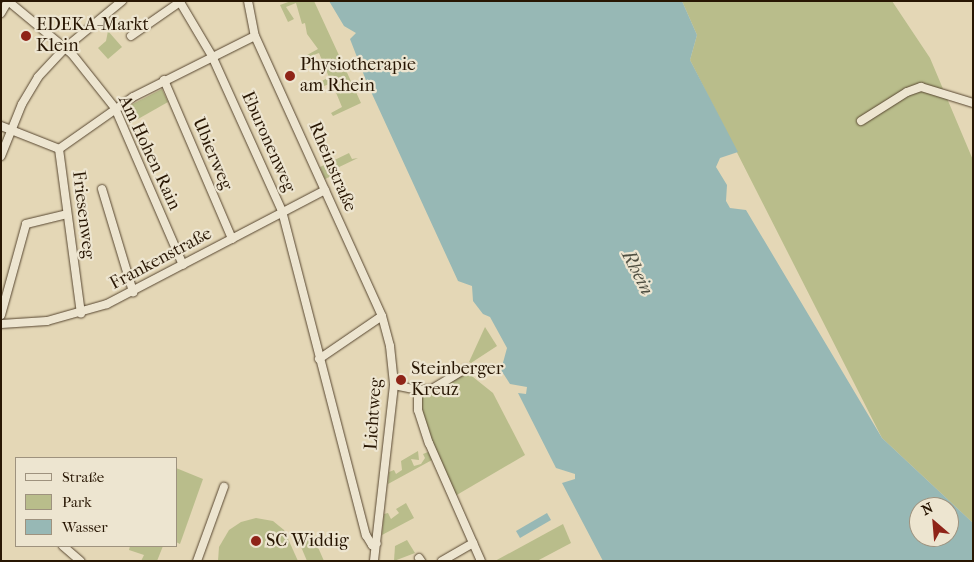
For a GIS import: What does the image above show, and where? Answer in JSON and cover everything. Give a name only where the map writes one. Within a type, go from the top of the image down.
[{"type":"street","points":[[1,13],[8,1]]},
{"type":"street","name":"Am Hohen Rain","points":[[8,1],[65,48],[115,108],[183,265]]},
{"type":"street","points":[[1,156],[38,77],[65,48],[122,1]]},
{"type":"street","name":"Rheinstraße","points":[[248,1],[255,36],[382,316]]},
{"type":"street","name":"Eburonenweg","points":[[131,36],[180,2],[212,56],[282,211],[319,360]]},
{"type":"street","points":[[1,126],[59,149],[115,108],[164,80],[255,36]]},
{"type":"street","name":"Ubierweg","points":[[164,80],[232,239]]},
{"type":"street","points":[[861,121],[906,92],[921,88],[973,103]]},
{"type":"street","name":"Friesenweg","points":[[59,149],[81,314]]},
{"type":"street","points":[[102,189],[133,292]]},
{"type":"street","name":"Frankenstraße","points":[[1,324],[47,321],[81,314],[133,292],[282,211],[325,190]]},
{"type":"street","points":[[1,315],[26,224],[67,214]]},
{"type":"street","points":[[376,544],[372,545],[366,535],[319,360],[382,316]]},
{"type":"street","name":"Lichtweg","points":[[374,561],[394,385],[390,346],[382,316]]},
{"type":"street","points":[[394,385],[418,390],[432,389],[464,369]]},
{"type":"street","points":[[418,390],[418,410],[430,443],[481,561]]},
{"type":"street","points":[[197,561],[224,487]]},
{"type":"street","points":[[442,561],[473,543]]},
{"type":"street","points":[[64,547],[80,561]]},
{"type":"green space","points":[[291,1],[314,1],[361,103],[333,116],[331,113],[342,107],[332,83],[324,86],[322,81],[329,77],[319,53],[308,57],[307,55],[318,49],[307,34],[305,23],[302,24],[296,3],[286,7],[294,19],[288,22],[280,5]]},
{"type":"green space","points":[[682,1],[892,1],[930,58],[973,160],[973,523],[959,510],[959,497],[945,497],[882,438],[690,60],[697,35]]},
{"type":"green space","points":[[108,31],[122,47],[108,59],[98,48],[106,41]]},
{"type":"green space","points":[[162,89],[168,102],[131,123],[125,108]]},
{"type":"green space","points":[[349,153],[352,159],[358,158],[335,169],[336,174],[325,179],[320,167]]},
{"type":"green space","points":[[485,327],[497,346],[471,363],[469,362]]},
{"type":"green space","points":[[468,373],[493,393],[525,455],[455,496],[425,427],[421,400],[427,393]]},
{"type":"green space","points":[[418,451],[419,460],[411,459],[414,466],[421,464],[425,458],[423,454],[428,452],[432,460],[388,484],[389,472],[394,470],[396,474],[402,470],[401,461]]},
{"type":"green space","points":[[178,469],[203,479],[180,544],[178,543]]},
{"type":"green space","points":[[406,503],[414,518],[382,535],[384,514],[388,513],[391,519],[399,513],[396,509]]},
{"type":"green space","name":"SC Widdig","points":[[256,518],[273,521],[284,530],[298,561],[218,561],[219,547],[229,530],[241,522]]},
{"type":"green space","points":[[563,524],[571,543],[537,561],[495,561]]},
{"type":"green space","points":[[313,536],[324,561],[307,561],[299,542]]},
{"type":"green space","points":[[407,540],[415,553],[394,561],[395,546]]},
{"type":"green space","points":[[130,547],[163,547],[157,561],[141,561],[144,555],[129,550]]},
{"type":"water","name":"Rhein","points":[[329,1],[682,1],[697,35],[690,60],[738,152],[720,158],[716,167],[727,185],[726,201],[730,208],[746,210],[882,438],[945,497],[909,497],[909,547],[959,547],[959,510],[973,523],[973,561],[603,561],[562,483],[575,479],[575,474],[556,468],[518,393],[526,394],[527,387],[510,384],[501,370],[507,348],[490,317],[483,314],[473,301],[472,286],[458,281],[367,83],[350,39],[356,33],[344,26]]},
{"type":"water","points":[[547,513],[551,520],[520,538],[516,531]]},
{"type":"place","name":"EDEKA-Markt Klein","points":[[26,36]]},
{"type":"place","name":"Physiotherapie am Rhein","points":[[290,76]]},
{"type":"place","name":"Steinberger Kreuz","points":[[401,380]]},
{"type":"place","name":"SC Widdig","points":[[256,541]]}]
